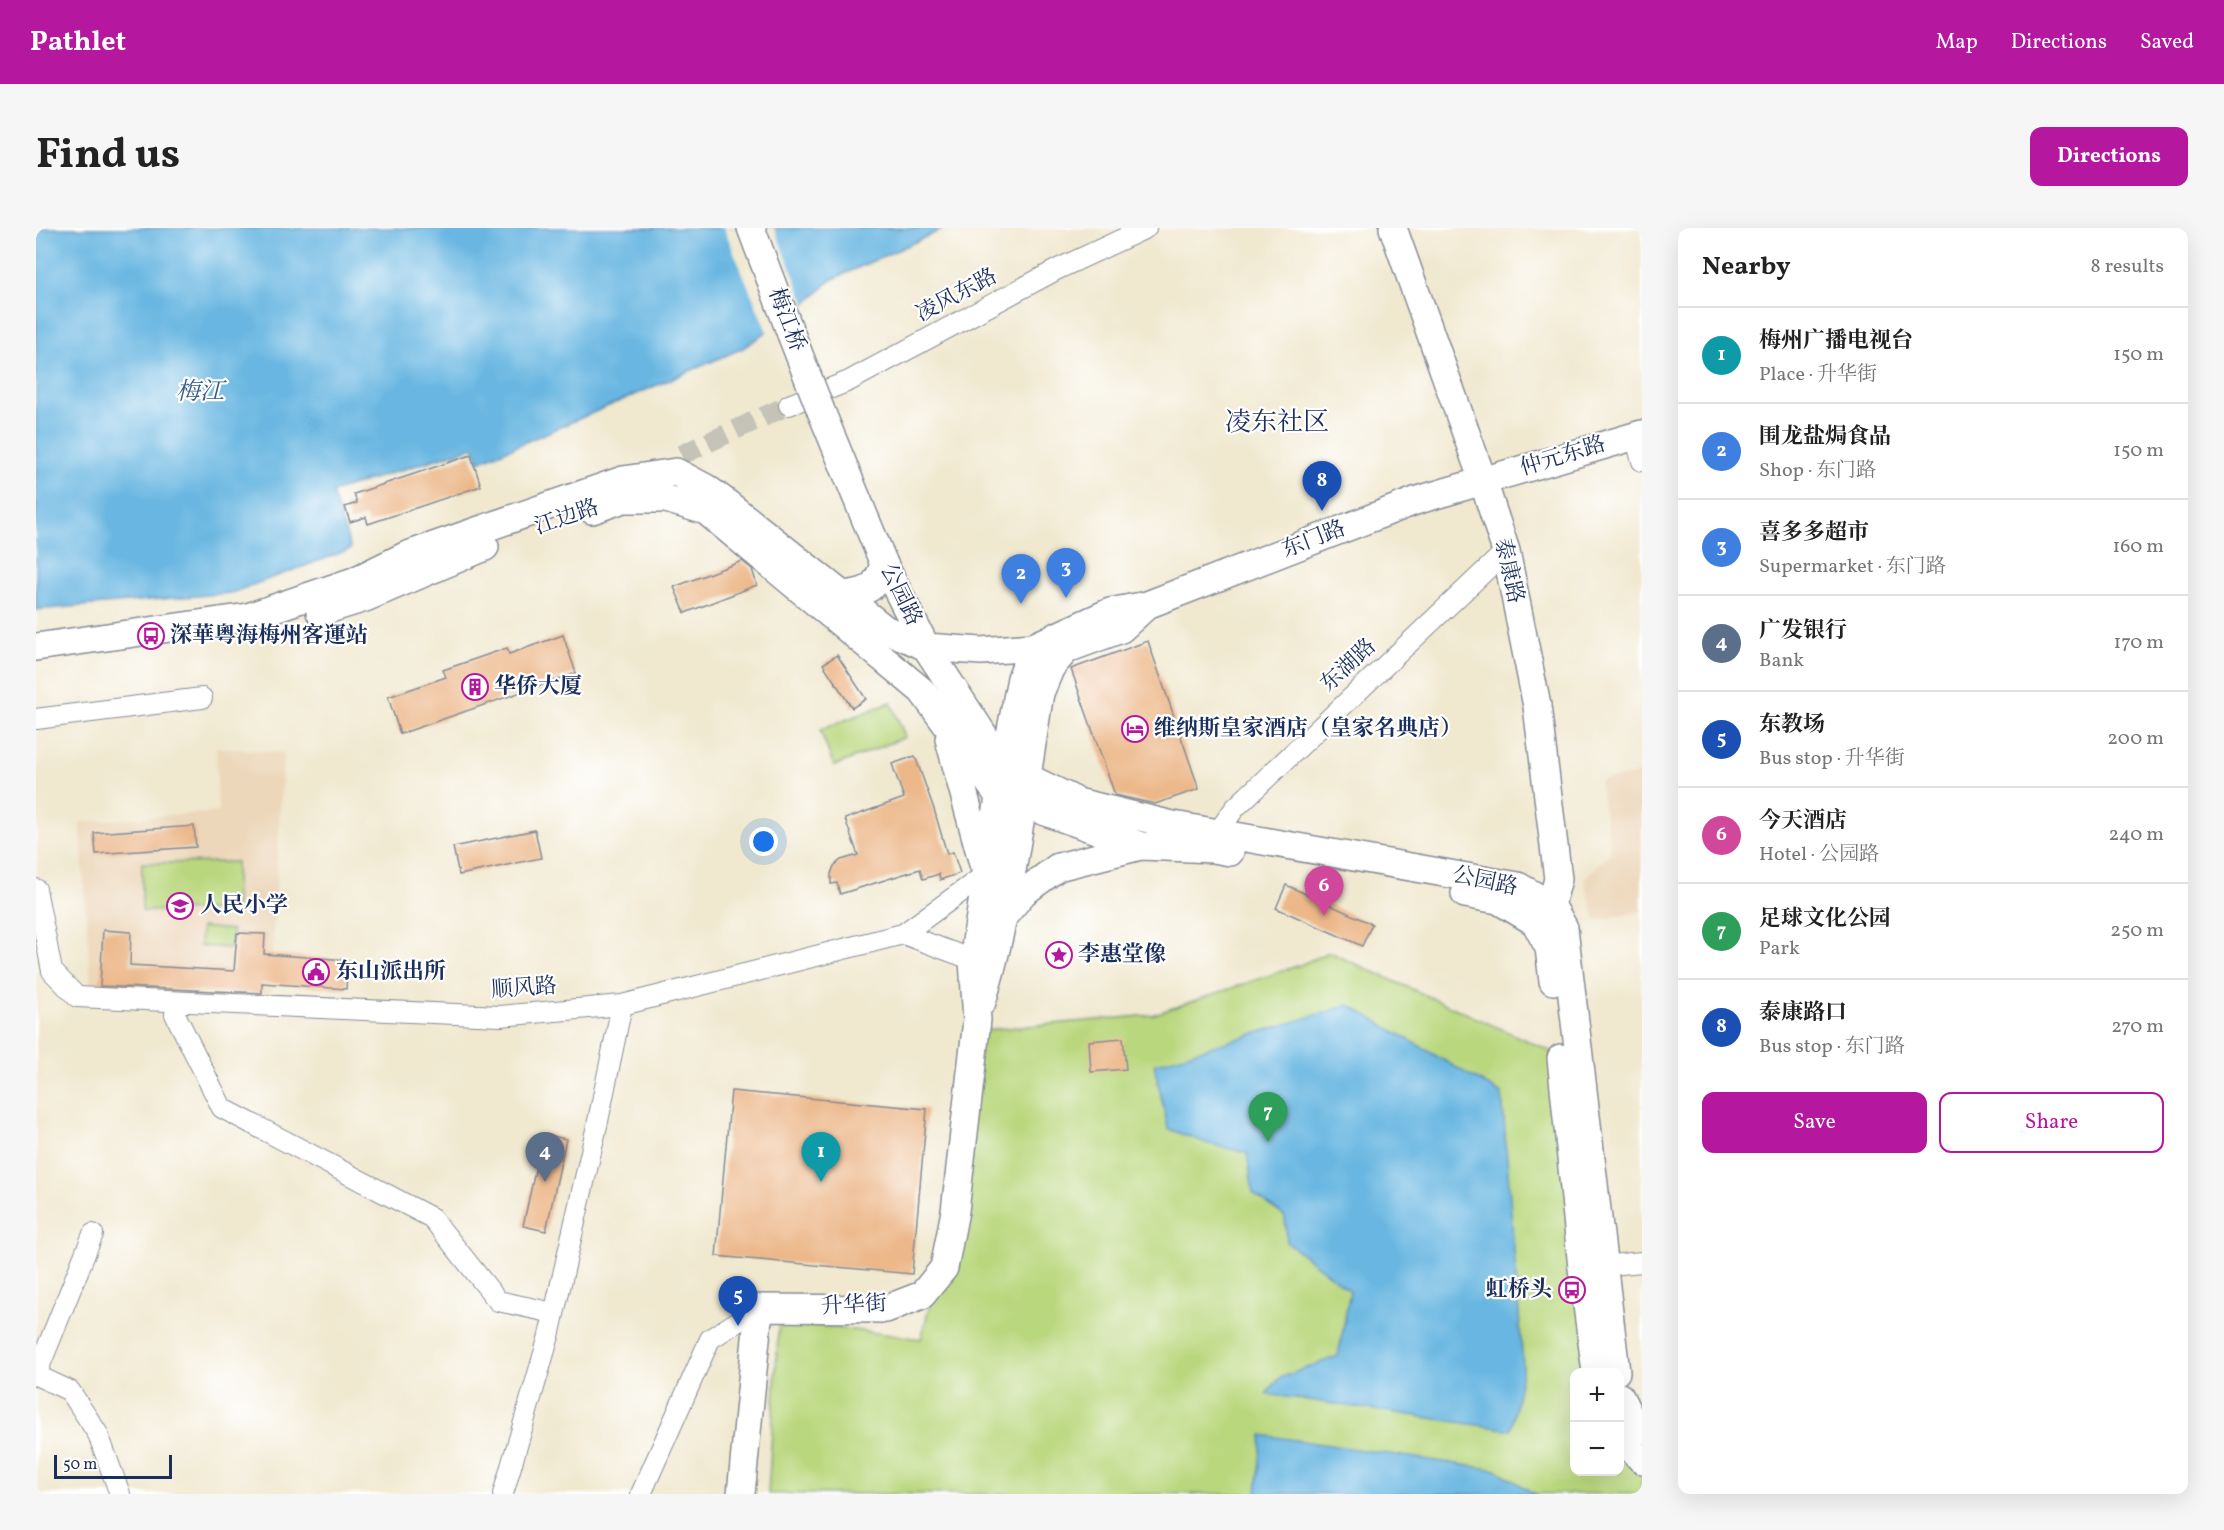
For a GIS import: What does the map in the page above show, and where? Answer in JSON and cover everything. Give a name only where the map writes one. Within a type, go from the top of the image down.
[{"type":"main road","name":"梅江桥","points":[[751,228],[821,411]]},
{"type":"main road","name":"泰康路","points":[[1393,228],[1506,551],[1537,706],[1558,879],[1543,913]]},
{"type":"main road","name":"公园路","points":[[821,411],[884,564],[926,647],[1015,771],[1078,802],[1216,841],[1498,900],[1543,913],[1549,948],[1582,1268],[1595,1368]]},
{"type":"main road","name":"仲元东路","points":[[1483,481],[1640,443]]},
{"type":"main road","points":[[679,464],[706,488],[885,629],[926,647],[981,651],[1034,647],[1021,678],[1015,771],[1010,800]]},
{"type":"main road","name":"江边路","points":[[36,647],[248,617],[354,581],[405,556],[623,480],[679,464]]},
{"type":"main road","name":"东门路","points":[[1034,647],[1110,612],[1147,605],[1415,501],[1483,481]]},
{"type":"main road","name":"江边路","points":[[36,663],[250,633],[365,598],[478,549],[623,499],[666,499],[706,511],[922,691],[945,723],[1010,800]]},
{"type":"main road","points":[[842,595],[858,594],[869,589],[879,579],[884,564]]},
{"type":"main road","name":"东门路","points":[[1015,771],[1040,693],[1051,667],[1067,649],[1121,629],[1147,605]]},
{"type":"main road","points":[[945,723],[986,874]]},
{"type":"main road","name":"公园路","points":[[1010,800],[1141,846],[1216,841]]},
{"type":"main road","name":"升华街","points":[[977,1020],[973,960],[986,874],[1010,800]]},
{"type":"main road","name":"升华街","points":[[759,1308],[886,1308],[922,1295],[944,1268],[955,1210],[977,1020],[994,961],[1003,917],[1010,800]]},
{"type":"main road","points":[[1003,917],[1023,893],[1058,867],[1141,846]]},
{"type":"main road","points":[[1543,913],[1564,928],[1616,1368]]},
{"type":"main road","points":[[741,1494],[759,1308]]},
{"type":"main road","points":[[1624,1405],[1632,1421],[1642,1430]]},
{"type":"main road","points":[[1624,1441],[1642,1460]]},
{"type":"street","name":"凌风东路","points":[[789,405],[849,381],[1058,270],[1146,228]]},
{"type":"street","points":[[666,499],[679,464]]},
{"type":"street","name":"东湖路","points":[[1216,841],[1235,808],[1506,551]]},
{"type":"street","points":[[36,719],[202,698]]},
{"type":"street","name":"顺风路","points":[[36,889],[52,971],[77,997],[500,1017],[621,1005],[903,934],[986,874]]},
{"type":"street","points":[[903,934],[973,960]]},
{"type":"street","points":[[502,1494],[554,1313],[598,1121],[621,1005]]},
{"type":"street","points":[[175,1014],[222,1108],[432,1218],[498,1301],[554,1313]]},
{"type":"street","points":[[93,1234],[36,1375],[70,1391],[98,1434],[120,1494]]},
{"type":"street","points":[[1582,1268],[1642,1262]]},
{"type":"street","points":[[641,1494],[710,1339],[759,1308]]},
{"type":"shaded area","name":"人民小学","points":[[216,747],[283,753],[270,996],[91,990],[80,822],[218,812]]},
{"type":"shaded area","points":[[1642,773],[1642,911],[1596,921],[1584,879],[1611,851],[1599,781]]},
{"type":"green space","points":[[891,702],[905,737],[834,766],[820,730]]},
{"type":"green space","points":[[236,862],[236,910],[142,911],[142,863]]},
{"type":"green space","points":[[201,927],[232,930],[231,948],[200,946]]},
{"type":"green space","points":[[1329,952],[1566,1058],[1600,1368],[1570,1368],[1570,1476],[1624,1476],[1624,1447],[1642,1470],[1642,1494],[768,1494],[779,1320],[921,1339],[950,1226],[975,1031],[1152,1015],[1300,965]]},
{"type":"water","name":"梅江","points":[[36,228],[946,228],[831,280],[804,306],[743,348],[479,462],[474,447],[332,492],[351,549],[231,593],[36,610]]},
{"type":"water","points":[[1349,1005],[1502,1094],[1523,1366],[1511,1430],[1266,1394],[1280,1378],[1338,1356],[1350,1291],[1287,1242],[1285,1217],[1253,1193],[1247,1153],[1206,1143],[1168,1129],[1154,1064]]},
{"type":"water","points":[[1262,1435],[1497,1470],[1535,1494],[1257,1494]]},
{"type":"pier","points":[[724,228],[774,228],[807,308],[768,334]]},
{"type":"building","points":[[471,455],[481,486],[368,524],[366,517],[350,522],[345,507],[357,503],[354,494]]},
{"type":"building","points":[[742,561],[752,569],[757,585],[685,613],[674,587]]},
{"type":"building","name":"华侨大厦","points":[[563,635],[576,673],[400,734],[388,697],[446,677],[443,670],[507,648],[509,654]]},
{"type":"building","name":"维纳斯皇家酒店（皇家名典店）","points":[[1148,641],[1199,789],[1155,804],[1115,795],[1071,669]]},
{"type":"building","points":[[837,655],[866,699],[852,708],[823,664]]},
{"type":"building","points":[[915,756],[947,854],[953,852],[960,873],[940,880],[939,874],[923,879],[920,869],[840,894],[837,883],[831,884],[834,866],[841,860],[858,855],[845,819],[904,798],[892,764]]},
{"type":"building","points":[[194,826],[196,847],[96,854],[94,833]]},
{"type":"building","points":[[535,830],[541,858],[459,875],[453,847]]},
{"type":"building","points":[[1286,885],[1372,924],[1362,946],[1276,908]]},
{"type":"building","points":[[103,930],[131,932],[130,965],[234,971],[237,933],[265,934],[264,954],[348,960],[346,989],[262,983],[262,993],[100,986]]},
{"type":"building","points":[[1123,1038],[1126,1069],[1091,1072],[1089,1041]]},
{"type":"building","points":[[731,1091],[927,1109],[912,1274],[716,1256]]},
{"type":"building","points":[[543,1134],[566,1139],[546,1231],[523,1226]]},
{"type":"tunnel","points":[[681,455],[789,405]]},
{"type":"place","name":"泰康路口","points":[[1322,511]]},
{"type":"place","name":"喜多多超市","points":[[1066,598]]},
{"type":"place","name":"围龙盐焗食品","points":[[1021,604]]},
{"type":"place","name":"深華粵海梅州客運站","points":[[151,636]]},
{"type":"place","name":"华侨大厦","points":[[475,687]]},
{"type":"place","name":"维纳斯皇家酒店（皇家名典店）","points":[[1135,729]]},
{"type":"place","name":"人民小学","points":[[180,906]]},
{"type":"place","name":"今天酒店","points":[[1324,916]]},
{"type":"place","name":"李惠堂像","points":[[1059,955]]},
{"type":"place","name":"东山派出所","points":[[316,972]]},
{"type":"place","name":"足球文化公园","points":[[1268,1142]]},
{"type":"place","name":"广发银行","points":[[545,1182]]},
{"type":"place","name":"梅州广播电视台","points":[[821,1182]]},
{"type":"place","name":"虹桥头","points":[[1572,1290]]},
{"type":"place","name":"东教场","points":[[738,1326]]},
{"type":"district","name":"凌东社区","points":[[1277,423]]}]
